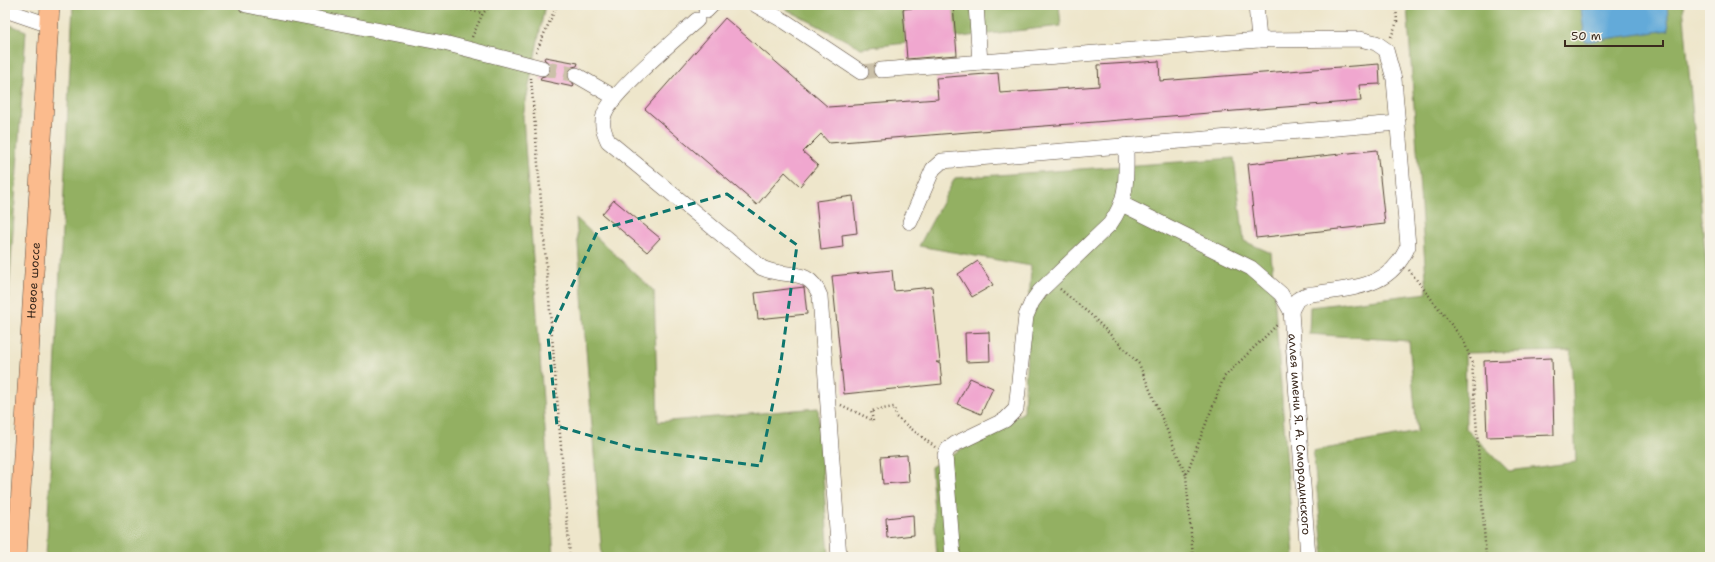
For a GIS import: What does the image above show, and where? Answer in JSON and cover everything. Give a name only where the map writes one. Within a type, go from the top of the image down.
[{"type":"main road","name":"Новое шоссе","points":[[17,557],[50,5]]},
{"type":"street","points":[[246,5],[466,49],[536,67]]},
{"type":"street","points":[[756,5],[786,22],[861,72]]},
{"type":"street","points":[[976,5],[980,62]]},
{"type":"street","points":[[1256,5],[1259,40]]},
{"type":"street","points":[[5,10],[49,25]]},
{"type":"street","points":[[705,12],[614,97],[604,114],[602,127],[608,142],[762,268],[772,272],[809,278],[816,285],[820,296],[839,557]]},
{"type":"street","points":[[881,70],[1259,40],[1360,40],[1376,43],[1386,50],[1394,78],[1408,246],[1401,260],[1388,273],[1364,286],[1305,295],[1296,300],[1291,311]]},
{"type":"street","points":[[576,75],[614,97]]},
{"type":"street","points":[[910,222],[933,169],[942,161],[1398,123]]},
{"type":"street","points":[[953,557],[945,455],[948,449],[955,444],[1005,420],[1016,409],[1026,316],[1032,302],[1050,281],[1110,224],[1122,204],[1126,187],[1126,145]]},
{"type":"street","points":[[1122,204],[1251,268],[1281,294],[1291,311]]},
{"type":"street","name":"аллея имени Я. А. Смородинского","points":[[1291,311],[1308,557]]},
{"type":"path","points":[[444,5],[484,13]]},
{"type":"path","points":[[466,49],[484,13],[491,5]]},
{"type":"path","points":[[557,5],[536,67],[570,557]]},
{"type":"path","points":[[1386,50],[1397,22],[1396,5]]},
{"type":"path","points":[[1401,260],[1464,341],[1472,363],[1486,557]]},
{"type":"path","points":[[1050,281],[1091,315],[1138,364],[1186,475],[1193,557]]},
{"type":"path","points":[[1186,475],[1224,377],[1291,311]]},
{"type":"path","points":[[827,398],[873,421],[871,411],[894,407],[896,417],[945,455]]},
{"type":"highlighted area","points":[[727,194],[797,245],[780,369],[760,466],[636,449],[557,426],[548,337],[598,230]]},
{"type":"green space","points":[[73,5],[545,5],[523,116],[554,557],[46,557]]},
{"type":"green space","points":[[778,5],[1059,5],[1061,26],[861,48]]},
{"type":"green space","points":[[1407,5],[1683,5],[1710,307],[1710,557],[1324,557],[1313,451],[1417,432],[1409,341],[1309,334],[1310,307],[1427,293]],"holes":[[[1571,351],[1576,462],[1509,471],[1466,429],[1465,353]]]},
{"type":"green space","points":[[5,23],[26,31],[5,353]]},
{"type":"green space","points":[[1234,158],[1244,241],[1271,253],[1294,557],[937,557],[931,467],[1024,412],[1031,266],[919,246],[955,178]]},
{"type":"green space","points":[[576,218],[654,291],[658,422],[818,408],[829,557],[602,557]]},
{"type":"water","points":[[1610,5],[1667,5],[1669,30],[1585,42],[1581,9]]},
{"type":"building","points":[[953,5],[957,55],[907,59],[903,9]]},
{"type":"building","points":[[725,18],[828,107],[938,99],[936,78],[998,73],[1000,93],[1099,86],[1098,65],[1159,61],[1160,81],[1379,64],[1380,84],[1359,85],[1361,101],[829,143],[821,134],[803,152],[818,165],[800,186],[785,172],[757,205],[645,109]]},
{"type":"building","points":[[545,57],[578,63],[577,66],[568,70],[568,80],[574,84],[573,87],[540,80],[541,77],[548,75],[551,70],[551,65],[544,59]]},
{"type":"building","points":[[1377,150],[1385,224],[1256,238],[1248,164]]},
{"type":"building","points":[[853,196],[857,233],[842,235],[843,247],[821,250],[816,201]]},
{"type":"building","points":[[614,200],[660,238],[647,252],[602,214]]},
{"type":"building","points":[[978,261],[993,285],[972,297],[958,274]]},
{"type":"building","points":[[892,270],[894,291],[932,287],[940,362],[936,362],[940,364],[942,384],[844,394],[832,276]]},
{"type":"building","points":[[804,287],[807,314],[758,319],[755,293]]},
{"type":"building","points":[[989,332],[990,361],[966,362],[965,333]]},
{"type":"building","points":[[1552,358],[1554,435],[1487,437],[1484,361]]},
{"type":"building","points":[[970,378],[993,388],[981,414],[957,404]]},
{"type":"building","points":[[907,455],[909,482],[883,484],[881,457]]},
{"type":"building","points":[[913,515],[914,535],[887,538],[886,518]]},
{"type":"tunnel","points":[[542,68],[576,75]]},
{"type":"tunnel","points":[[861,72],[881,70]]}]
